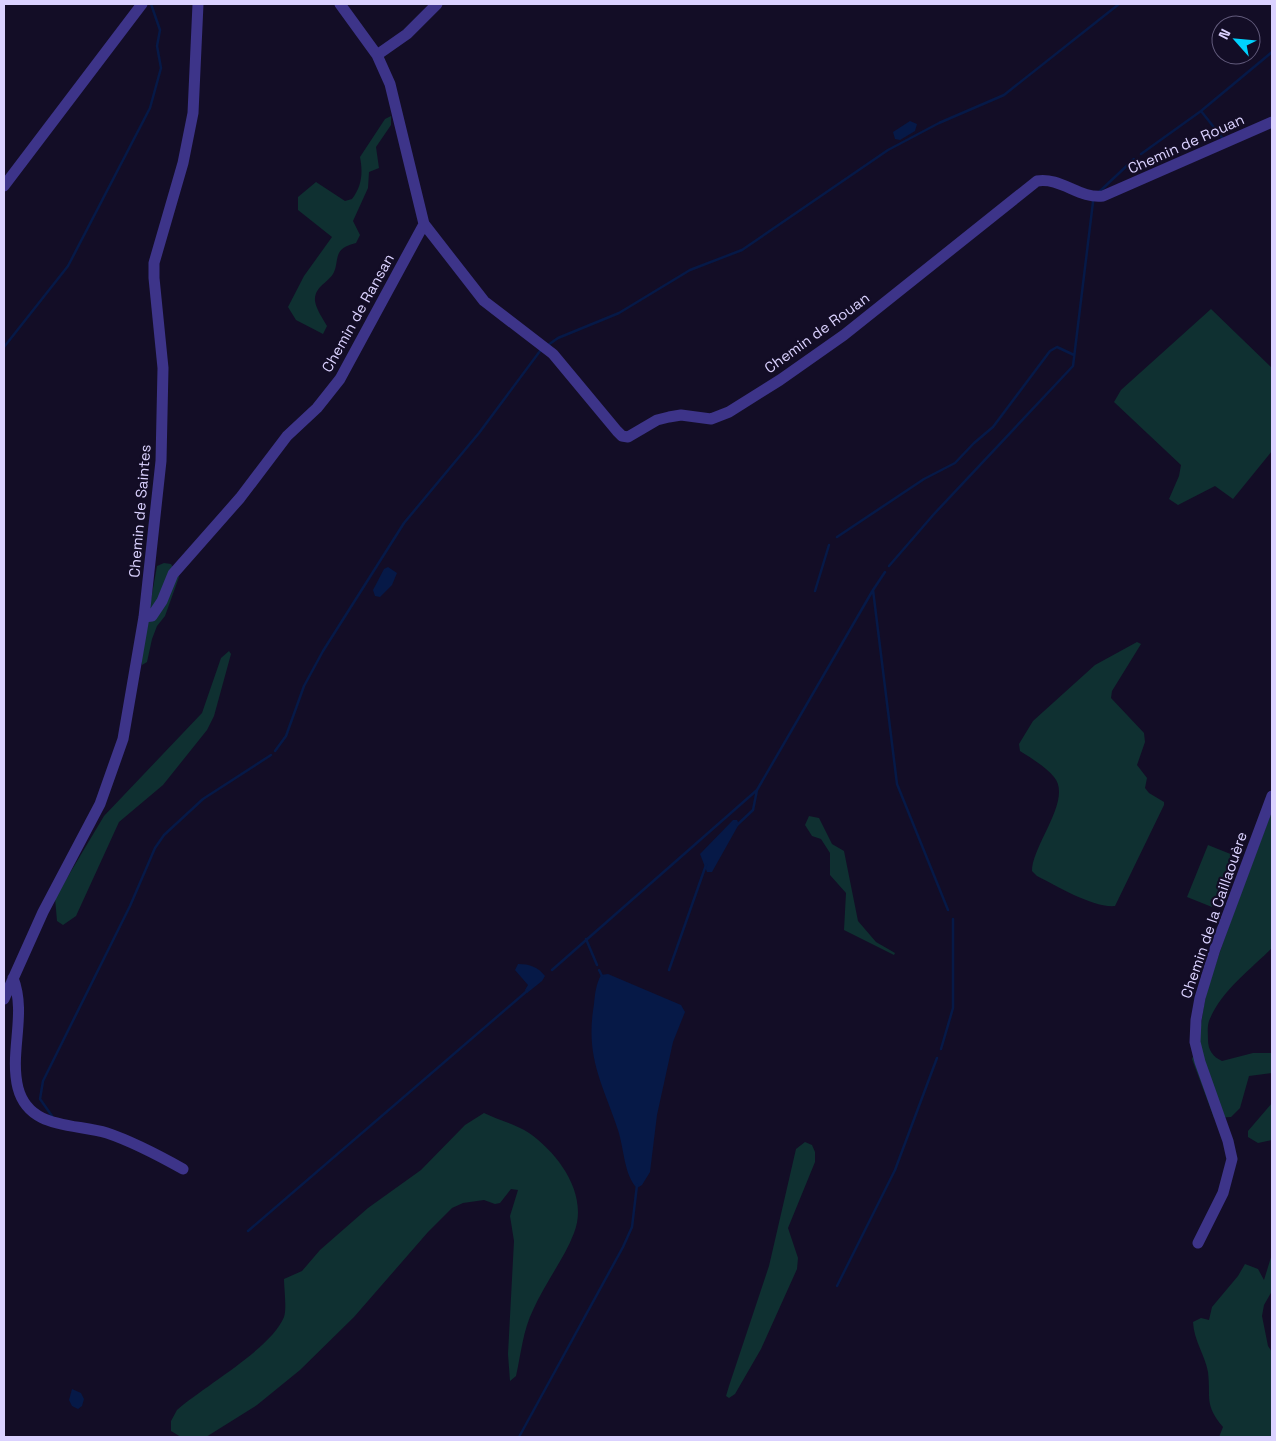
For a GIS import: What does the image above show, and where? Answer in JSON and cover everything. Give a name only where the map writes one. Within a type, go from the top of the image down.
[{"type":"street","points":[[4,186],[142,4]]},
{"type":"street","name":"Chemin de Saintes","points":[[4,999],[42,912],[89,827],[113,770],[123,739],[144,617],[161,461],[163,368],[154,263],[183,163],[193,113],[198,4]]},
{"type":"street","points":[[340,4],[377,56],[394,95],[424,224]]},
{"type":"street","points":[[377,56],[407,34],[437,4]]},
{"type":"street","name":"Chemin de Rouan","points":[[424,224],[484,301],[552,354],[617,431],[628,437],[657,420],[669,417],[681,415],[711,419],[729,412],[844,335],[1037,181],[1046,180],[1093,197],[1103,196],[1272,122]]},
{"type":"street","name":"Chemin de Ransan","points":[[144,617],[152,616],[157,609],[166,586],[178,568],[240,498],[281,443],[317,408],[340,379],[424,224]]},
{"type":"street","name":"Chemin de la Caillaouère","points":[[1198,1243],[1223,1193],[1232,1159],[1228,1141],[1200,1062],[1195,1042],[1196,1020],[1200,998],[1215,949],[1272,796]]},
{"type":"street","points":[[14,978],[20,995],[16,1067],[18,1087],[23,1101],[46,1120],[105,1132],[147,1148],[182,1169]]},
{"type":"green space","points":[[391,116],[391,125],[376,147],[379,168],[369,172],[368,188],[353,221],[360,235],[356,243],[346,246],[340,251],[332,276],[319,288],[315,296],[317,307],[327,326],[323,334],[296,320],[288,307],[304,276],[332,237],[298,210],[298,197],[316,182],[345,201],[352,199],[361,179],[360,157],[385,119]]},
{"type":"green space","points":[[1211,309],[1272,368],[1272,451],[1233,499],[1215,486],[1178,505],[1169,499],[1179,476],[1181,465],[1114,402],[1121,390]]},
{"type":"green space","points":[[164,563],[171,564],[179,577],[165,616],[157,626],[152,639],[147,662],[142,665],[141,656],[157,566]]},
{"type":"green space","points":[[1137,642],[1141,644],[1112,691],[1111,698],[1144,733],[1145,742],[1137,765],[1147,778],[1145,788],[1149,793],[1164,802],[1164,805],[1115,906],[1106,906],[1075,896],[1037,876],[1032,871],[1038,848],[1055,810],[1059,797],[1059,786],[1047,770],[1020,751],[1019,744],[1033,721],[1095,665]]},
{"type":"green space","points":[[229,651],[231,654],[214,716],[207,730],[163,785],[119,822],[76,916],[63,925],[57,921],[55,898],[104,816],[202,713],[221,658]]},
{"type":"green space","points":[[1272,811],[1272,948],[1228,991],[1214,1010],[1208,1026],[1208,1044],[1214,1055],[1222,1061],[1253,1053],[1272,1053],[1272,1073],[1249,1076],[1240,1108],[1231,1117],[1214,1118],[1192,1059],[1198,1042],[1208,988]]},
{"type":"green space","points":[[809,816],[819,818],[832,844],[844,851],[858,921],[876,942],[895,953],[894,955],[844,930],[846,893],[830,875],[830,853],[821,839],[812,836],[805,825]]},
{"type":"green space","points":[[1208,845],[1233,855],[1212,907],[1187,897]]},
{"type":"green space","points":[[1272,1103],[1272,1140],[1258,1143],[1248,1137],[1248,1131]]},
{"type":"green space","points":[[484,1113],[524,1130],[551,1152],[568,1177],[578,1204],[578,1219],[574,1233],[530,1318],[516,1376],[510,1381],[508,1354],[514,1241],[510,1216],[518,1190],[511,1189],[500,1203],[495,1204],[484,1200],[463,1203],[452,1208],[428,1232],[354,1317],[300,1370],[257,1405],[206,1437],[181,1437],[171,1431],[171,1421],[177,1410],[252,1354],[277,1329],[285,1313],[284,1279],[302,1271],[320,1250],[368,1208],[421,1170],[465,1125]]},
{"type":"green space","points":[[805,1142],[812,1145],[815,1152],[815,1162],[788,1228],[798,1258],[797,1269],[761,1349],[735,1394],[729,1398],[726,1396],[729,1386],[769,1266],[796,1149]]},
{"type":"green space","points":[[1272,1254],[1272,1291],[1264,1305],[1262,1316],[1268,1346],[1272,1352],[1272,1437],[1219,1437],[1223,1427],[1211,1407],[1208,1372],[1195,1335],[1193,1322],[1201,1318],[1209,1320],[1212,1307],[1238,1276],[1245,1264],[1258,1269],[1264,1280]]},
{"type":"water","points":[[910,121],[917,124],[915,131],[900,140],[895,139],[893,132]]},
{"type":"water","points":[[388,567],[397,573],[392,585],[380,597],[375,596],[373,590],[384,569]]},
{"type":"water","points":[[733,820],[737,820],[739,824],[712,872],[707,872],[700,854]]},
{"type":"water","points":[[518,964],[540,970],[545,976],[542,981],[527,993],[525,990],[528,985],[515,970]]},
{"type":"water","points":[[608,974],[681,1005],[685,1012],[673,1042],[657,1115],[650,1172],[642,1185],[637,1188],[629,1176],[618,1130],[593,1055],[592,1023],[596,989],[601,975]]},
{"type":"water","points":[[72,1389],[81,1393],[84,1399],[82,1406],[78,1409],[72,1406],[69,1400]]},
{"type":"waterway","points":[[4,347],[68,266],[150,108],[161,68],[157,46],[160,30],[151,4]]},
{"type":"waterway","points":[[548,345],[558,338],[619,313],[690,270],[742,250],[888,150],[939,123],[1004,95],[1119,4]]},
{"type":"waterway","points":[[1141,154],[1201,111],[1272,52]]},
{"type":"waterway","points":[[1201,111],[1224,140]]},
{"type":"waterway","points":[[1099,192],[1134,159]]},
{"type":"waterway","points":[[889,566],[934,514],[1073,366],[1093,202]]},
{"type":"waterway","points":[[837,537],[924,479],[955,463],[993,427],[1050,351],[1057,347],[1074,355]]},
{"type":"waterway","points":[[275,751],[286,736],[304,686],[323,651],[404,523],[479,433],[540,351]]},
{"type":"waterway","points":[[815,591],[829,545]]},
{"type":"waterway","points":[[885,572],[873,590],[897,784],[948,910]]},
{"type":"waterway","points":[[552,970],[757,790],[873,590]]},
{"type":"waterway","points":[[52,1116],[40,1099],[43,1081],[130,906],[155,848],[164,835],[203,799],[271,755]]},
{"type":"waterway","points":[[737,825],[753,810],[757,790]]},
{"type":"waterway","points":[[669,970],[706,865]]},
{"type":"waterway","points":[[941,1049],[953,1008],[953,919]]},
{"type":"waterway","points":[[586,939],[597,965]]},
{"type":"waterway","points":[[599,970],[602,976]]},
{"type":"waterway","points":[[248,1231],[527,991]]},
{"type":"waterway","points":[[837,1286],[895,1170],[937,1058]]},
{"type":"waterway","points":[[519,1437],[623,1247],[632,1227],[637,1185]]}]
